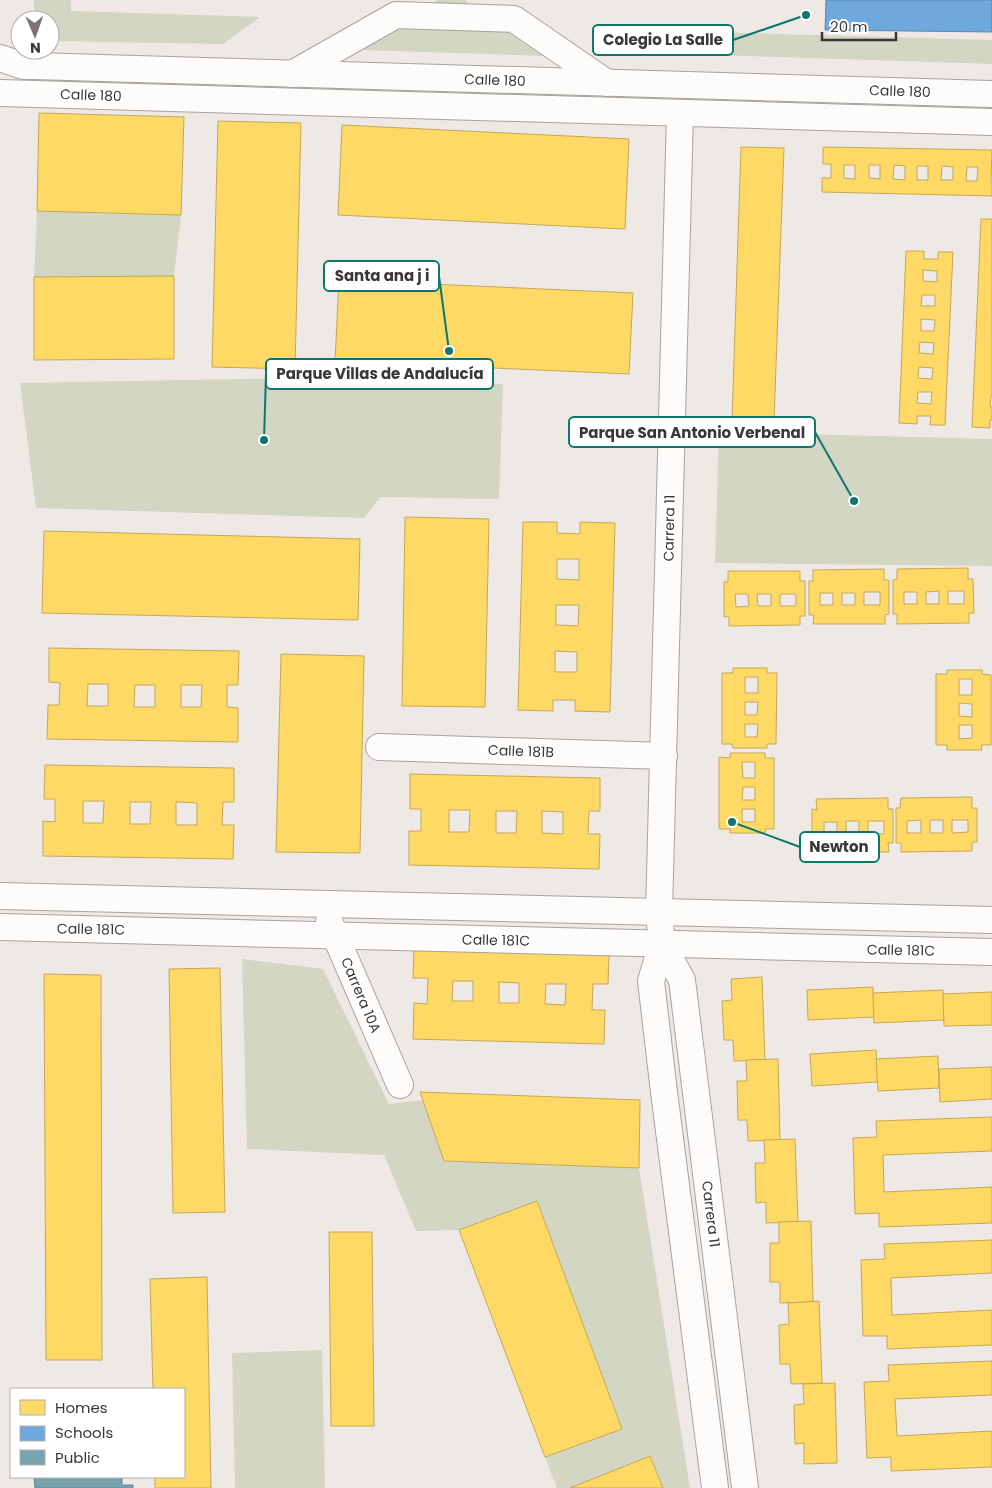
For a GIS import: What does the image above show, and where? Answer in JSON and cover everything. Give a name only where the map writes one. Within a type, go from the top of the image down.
[{"type":"street","points":[[292,74],[396,15],[514,20],[607,83]]},
{"type":"street","name":"Calle 180","points":[[0,58],[22,66],[992,94]]},
{"type":"street","name":"Calle 180","points":[[0,93],[992,122]]},
{"type":"street","name":"Carrera 11","points":[[680,113],[659,912],[662,944],[651,981],[715,1488]]},
{"type":"street","name":"Calle 181B","points":[[379,747],[664,756]]},
{"type":"street","points":[[0,896],[992,920]]},
{"type":"street","name":"Carrera 10A","points":[[321,904],[400,1085]]},
{"type":"street","name":"Calle 181C","points":[[0,927],[992,952]]},
{"type":"street","name":"Carrera 11","points":[[662,944],[682,980],[745,1488]]},
{"type":"green space","points":[[34,0],[71,0],[71,11],[260,17],[223,44],[60,41],[60,10],[34,10]]},
{"type":"green space","points":[[438,0],[465,0],[472,6],[428,7]]},
{"type":"green space","points":[[399,26],[513,31],[546,56],[363,50]]},
{"type":"green space","points":[[644,30],[992,40],[992,64],[686,54]]},
{"type":"green space","points":[[32,75],[992,104],[992,113],[32,85]]},
{"type":"green space","points":[[37,211],[181,215],[174,276],[34,277]]},
{"type":"green space","points":[[358,377],[503,384],[499,499],[380,497],[364,518],[36,508],[20,383]]},
{"type":"green space","points":[[719,432],[992,439],[992,566],[715,563]]},
{"type":"green space","points":[[242,959],[323,969],[389,1104],[423,1100],[445,1161],[639,1168],[690,1488],[663,1488],[650,1456],[570,1488],[557,1488],[545,1457],[622,1428],[537,1202],[459,1230],[416,1231],[384,1155],[247,1149]]},
{"type":"green space","points":[[322,1350],[325,1488],[235,1488],[232,1353]]},
{"type":"building: Homes","points":[[39,113],[184,117],[181,215],[37,211]]},
{"type":"building: Homes","points":[[218,121],[301,123],[295,369],[212,367]]},
{"type":"building: Homes","points":[[342,125],[629,139],[625,229],[338,215]]},
{"type":"building: Homes","points":[[741,147],[784,148],[774,421],[732,420]]},
{"type":"building: Homes","points":[[823,147],[992,150],[992,196],[822,192],[822,178],[831,178],[831,164],[823,164]],"holes":[[[844,165],[855,165],[855,179],[844,178]],[[869,165],[880,165],[880,179],[869,178]],[[894,165],[905,166],[905,180],[893,179]],[[917,166],[928,166],[928,180],[917,180]],[[942,166],[953,167],[953,180],[941,180]],[[967,167],[978,167],[977,181],[966,181]]]},
{"type":"building: Homes","points":[[981,219],[992,219],[992,396],[990,407],[992,407],[992,420],[990,420],[990,428],[972,427]]},
{"type":"building: Homes","points":[[906,251],[924,251],[924,259],[938,259],[938,252],[953,252],[945,425],[930,425],[931,416],[917,416],[917,424],[899,423]],"holes":[[[923,270],[937,271],[937,282],[923,281]],[[922,295],[935,295],[935,306],[921,306]],[[921,319],[935,320],[934,331],[921,331]],[[920,342],[934,343],[933,354],[919,353]],[[919,367],[933,368],[932,379],[918,378]],[[918,392],[932,392],[931,404],[917,403]]]},
{"type":"building: Homes","points":[[174,276],[174,359],[34,360],[34,277]]},
{"type":"building: Homes","points":[[339,280],[633,293],[629,374],[335,361]]},
{"type":"building: Homes","points":[[405,517],[489,519],[485,707],[402,706]]},
{"type":"building: Homes","points":[[523,522],[557,522],[557,533],[580,534],[580,522],[615,523],[610,712],[575,711],[575,700],[553,700],[553,711],[518,710]],"holes":[[[557,559],[579,559],[579,580],[557,579]],[[556,605],[579,605],[578,626],[556,625]],[[555,651],[577,652],[577,672],[555,672]]]},
{"type":"building: Homes","points":[[44,531],[360,539],[358,620],[42,613]]},
{"type":"building: Homes","points":[[968,568],[968,579],[973,579],[974,613],[969,613],[969,623],[897,624],[897,614],[893,614],[893,580],[897,579],[897,569]],"holes":[[[939,591],[939,604],[926,604],[926,592]],[[948,591],[964,591],[964,604],[948,604]],[[904,592],[917,592],[917,604],[904,604]]]},
{"type":"building: Homes","points":[[884,569],[884,580],[889,580],[889,614],[885,615],[885,624],[813,624],[814,615],[809,615],[809,581],[813,581],[813,570]],"holes":[[[864,592],[880,592],[880,605],[864,605]],[[820,593],[833,593],[833,605],[820,605]],[[842,593],[855,593],[855,605],[842,605]]]},
{"type":"building: Homes","points":[[728,571],[800,571],[800,581],[805,581],[805,616],[800,616],[800,625],[729,626],[729,616],[724,617],[724,582],[728,582]],"holes":[[[735,594],[748,594],[749,606],[736,607]],[[757,594],[771,594],[771,606],[758,606]],[[780,594],[796,594],[796,606],[780,606]]]},
{"type":"building: Homes","points":[[49,648],[239,651],[238,685],[227,685],[227,707],[238,708],[238,742],[47,739],[48,705],[59,705],[60,683],[49,682]],"holes":[[[88,684],[108,684],[108,706],[87,706]],[[135,685],[155,685],[155,707],[134,707]],[[181,685],[202,685],[201,707],[181,707]]]},
{"type":"building: Homes","points":[[281,654],[364,656],[360,853],[276,852]]},
{"type":"building: Homes","points":[[733,668],[767,668],[767,673],[777,673],[776,744],[767,744],[767,748],[733,748],[732,744],[722,744],[722,673],[733,673]],"holes":[[[745,677],[758,677],[758,693],[745,693]],[[745,702],[758,702],[757,715],[745,715]],[[745,724],[758,724],[757,737],[745,737]]]},
{"type":"building: Homes","points":[[947,670],[982,670],[982,674],[991,675],[991,745],[981,745],[982,750],[947,750],[947,745],[936,745],[936,674],[947,674]],"holes":[[[959,679],[972,679],[972,695],[959,695]],[[959,703],[972,704],[972,717],[959,716]],[[959,725],[972,725],[972,738],[959,739]]]},
{"type":"building: Homes","points":[[730,753],[765,753],[765,758],[774,758],[774,829],[765,829],[765,833],[730,833],[730,829],[719,829],[719,757],[730,758]],"holes":[[[742,762],[755,762],[755,778],[743,778]],[[743,787],[755,787],[755,800],[742,800]],[[742,809],[755,809],[755,822],[742,822]]]},
{"type":"building: Homes","points":[[45,765],[234,768],[234,802],[223,802],[222,825],[234,825],[233,859],[43,856],[43,821],[55,822],[55,799],[44,799]],"holes":[[[83,801],[104,801],[103,823],[83,823]],[[130,802],[151,802],[150,824],[130,824]],[[176,802],[197,803],[197,825],[176,825]]]},
{"type":"building: Homes","points":[[410,774],[600,778],[600,811],[589,811],[588,834],[600,834],[599,869],[409,865],[409,831],[421,831],[421,809],[410,809]],"holes":[[[449,810],[470,810],[469,832],[449,832]],[[496,811],[517,811],[516,833],[496,833]],[[542,811],[563,812],[563,834],[542,833]]]},
{"type":"building: Homes","points":[[972,797],[972,808],[977,808],[977,842],[972,842],[972,851],[901,852],[901,843],[896,843],[896,808],[900,808],[901,798]],"holes":[[[921,820],[921,833],[907,833],[907,821]],[[930,820],[943,820],[943,833],[930,833]],[[952,820],[968,820],[968,832],[952,833]]]},
{"type":"building: Homes","points":[[888,798],[888,809],[893,809],[893,843],[888,843],[889,852],[817,853],[817,844],[812,844],[812,809],[817,810],[816,799]],"holes":[[[846,821],[859,821],[859,834],[846,834]],[[868,821],[884,821],[884,834],[868,834]],[[824,822],[837,822],[837,834],[824,834]]]},
{"type":"building: Homes","points":[[414,948],[609,954],[608,984],[593,984],[592,1010],[605,1010],[604,1044],[413,1039],[414,1003],[427,1004],[428,978],[413,978]],"holes":[[[453,981],[473,981],[473,1001],[452,1001]],[[499,982],[519,983],[519,1003],[499,1003]],[[546,984],[566,984],[565,1005],[545,1004]]]},
{"type":"building: Homes","points":[[220,968],[225,1212],[173,1213],[169,969]]},
{"type":"building: Homes","points":[[44,974],[101,975],[102,1360],[46,1360]]},
{"type":"building: Homes","points":[[762,977],[765,1060],[734,1061],[733,1040],[724,1040],[722,1001],[732,1000],[731,979]]},
{"type":"building: Homes","points":[[873,987],[874,1017],[808,1020],[807,990]]},
{"type":"building: Homes","points":[[943,990],[944,1020],[874,1023],[873,993]]},
{"type":"building: Homes","points":[[992,992],[992,1025],[944,1026],[943,994]]},
{"type":"building: Homes","points":[[876,1050],[878,1082],[812,1086],[810,1054]]},
{"type":"building: Homes","points":[[938,1056],[939,1088],[878,1091],[876,1059]]},
{"type":"building: Homes","points":[[778,1059],[780,1140],[748,1141],[747,1120],[738,1120],[737,1081],[747,1081],[746,1060]]},
{"type":"building: Homes","points":[[992,1067],[992,1099],[940,1102],[939,1069]]},
{"type":"building: Homes","points":[[420,1092],[640,1100],[639,1168],[444,1161]]},
{"type":"building: Homes","points":[[992,1117],[992,1151],[883,1155],[884,1192],[992,1187],[992,1223],[879,1227],[879,1213],[855,1214],[853,1138],[877,1137],[876,1121]]},
{"type":"building: Homes","points":[[795,1139],[798,1222],[766,1223],[766,1202],[756,1203],[755,1163],[765,1163],[764,1140]]},
{"type":"building: Homes","points":[[537,1201],[622,1429],[545,1457],[459,1230]]},
{"type":"building: Homes","points":[[811,1221],[813,1302],[780,1303],[780,1282],[770,1282],[770,1243],[779,1243],[779,1222]]},
{"type":"building: Homes","points":[[329,1232],[372,1232],[374,1426],[331,1426]]},
{"type":"building: Homes","points":[[992,1240],[992,1273],[891,1278],[892,1315],[992,1310],[992,1345],[887,1349],[887,1336],[863,1336],[861,1260],[885,1259],[884,1244]]},
{"type":"building: Homes","points":[[207,1277],[211,1488],[155,1488],[155,1478],[185,1478],[185,1388],[153,1388],[150,1279]]},
{"type":"building: Homes","points":[[819,1301],[822,1383],[791,1384],[790,1364],[780,1364],[779,1325],[789,1324],[788,1303]]},
{"type":"building: Homes","points":[[992,1361],[992,1395],[895,1399],[897,1436],[992,1431],[992,1467],[891,1471],[891,1457],[867,1458],[864,1382],[889,1381],[888,1365]]},
{"type":"building: Homes","points":[[835,1383],[837,1463],[804,1464],[804,1443],[795,1444],[794,1405],[804,1404],[803,1384]]},
{"type":"building: Homes","points":[[650,1456],[663,1488],[570,1488]]},
{"type":"building: Schools","points":[[826,0],[992,0],[992,32],[825,30]]},
{"type":"building: Public","points":[[34,1478],[122,1478],[122,1485],[133,1485],[133,1488],[35,1488]]},
{"type":"place","name":"Colegio La Salle","points":[[806,15]]},
{"type":"place","name":"Santa ana j i","points":[[449,351]]},
{"type":"place","name":"Parque Villas de Andalucía","points":[[264,440]]},
{"type":"place","name":"Parque San Antonio Verbenal","points":[[854,501]]},
{"type":"place","name":"Newton","points":[[732,822]]}]
